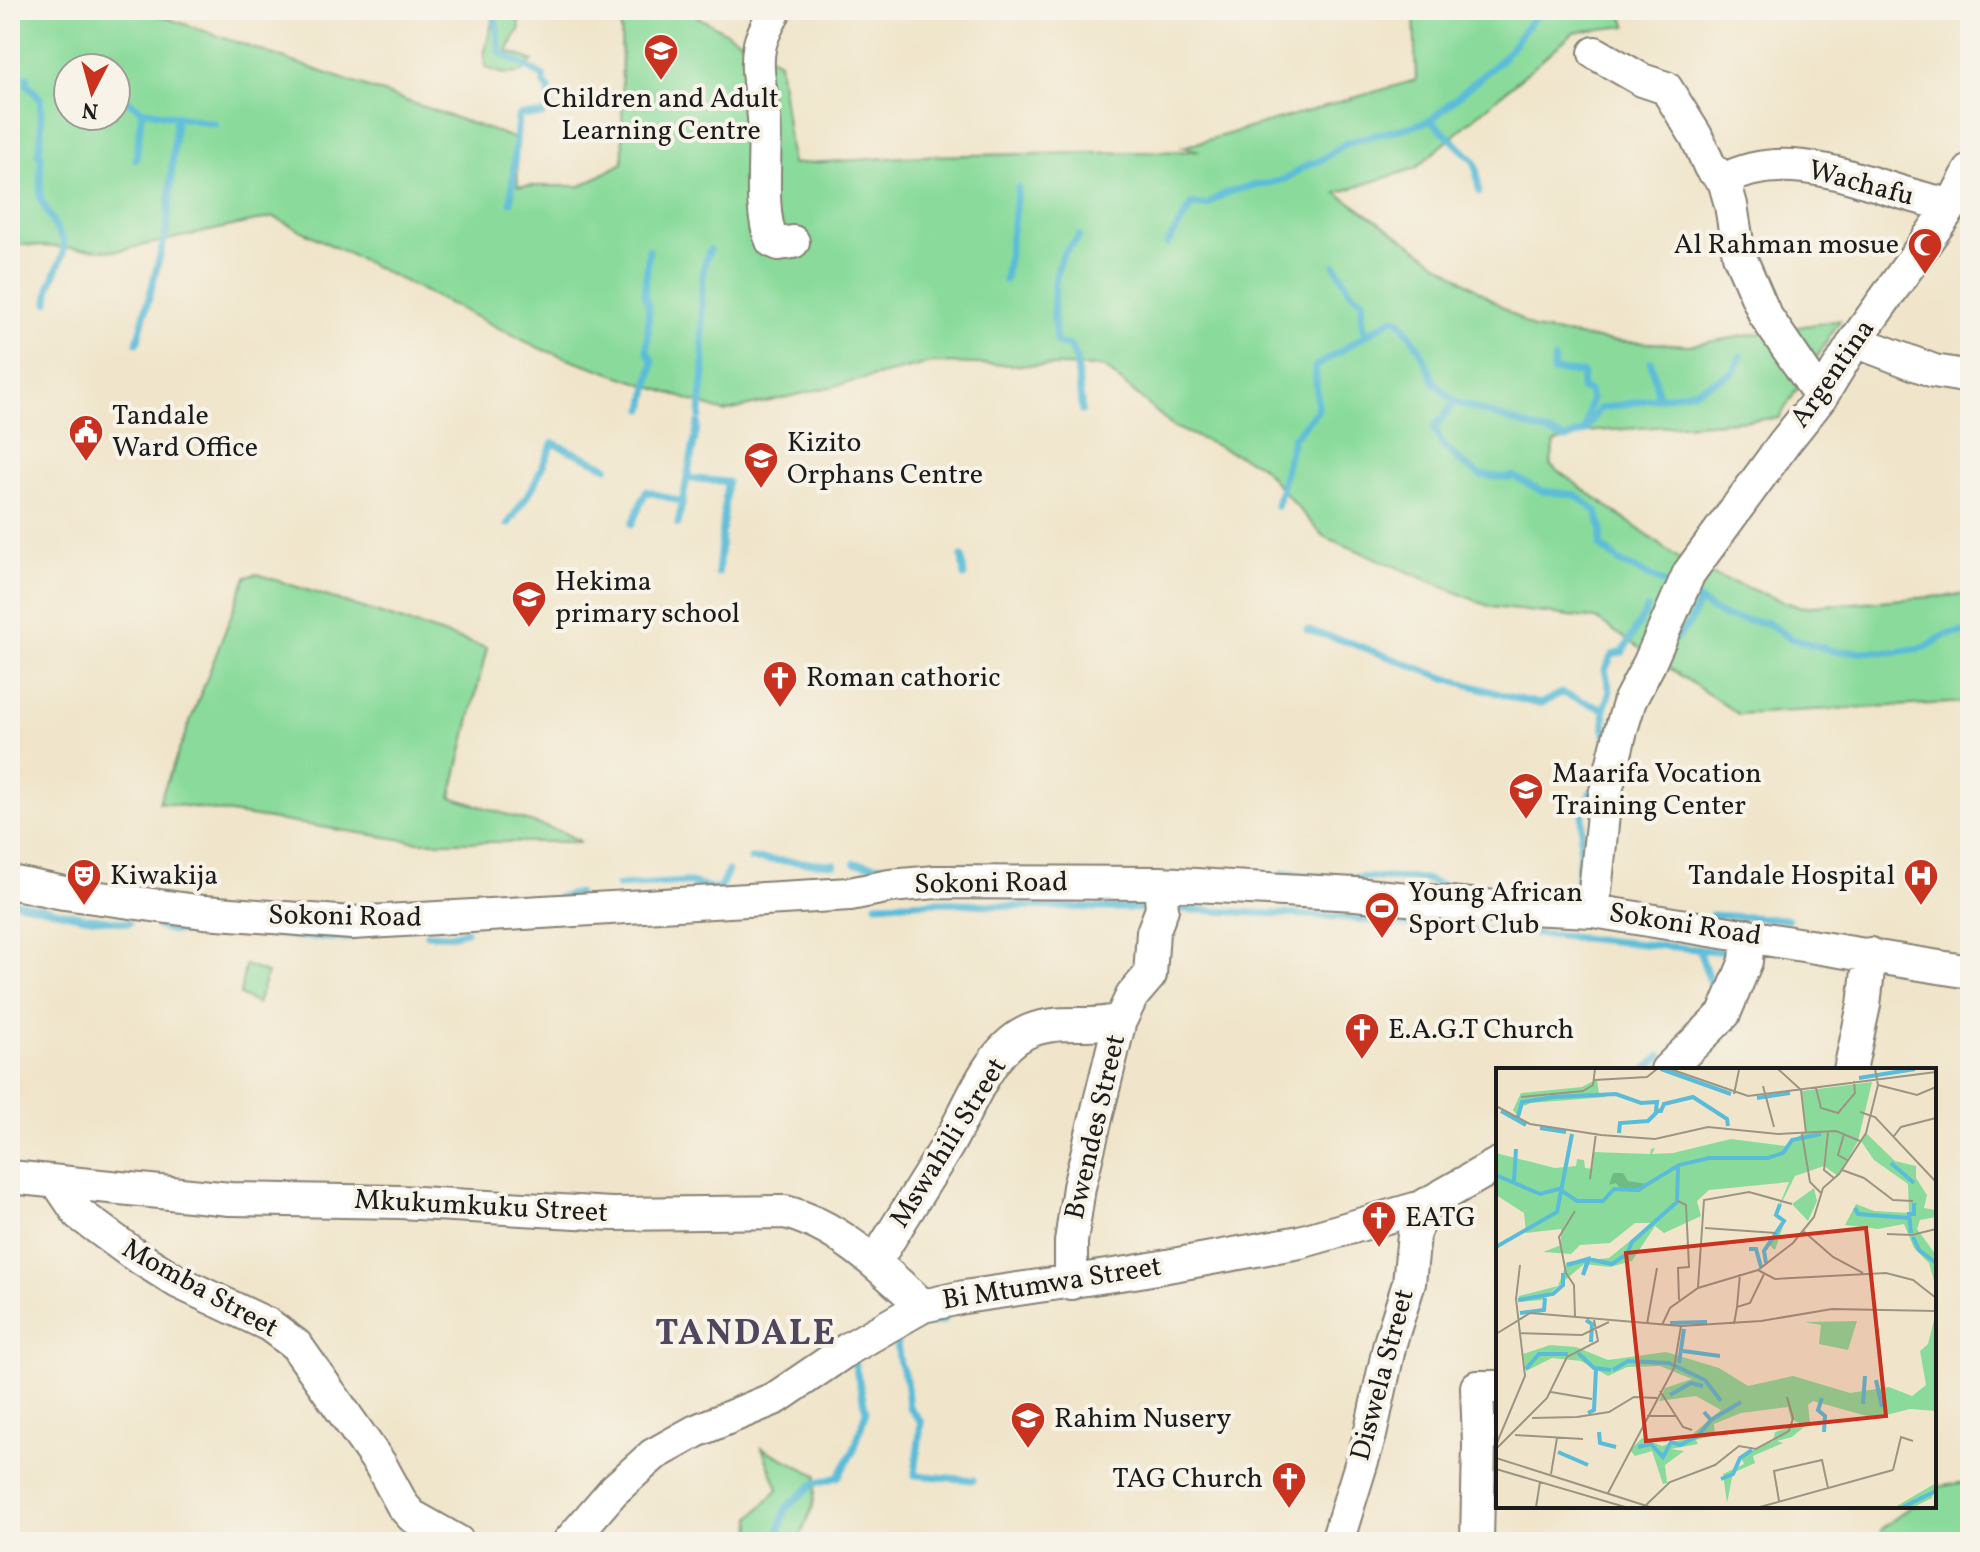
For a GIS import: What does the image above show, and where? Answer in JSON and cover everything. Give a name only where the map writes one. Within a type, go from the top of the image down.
[{"type":"street","points":[[775,10],[760,44],[759,62],[764,115],[765,218],[772,241],[779,244],[793,242]]},
{"type":"street","points":[[1595,53],[1642,80],[1666,88],[1696,136],[1710,167],[1724,180],[1739,255],[1759,303],[1780,340],[1821,397]]},
{"type":"street","name":"Wachafu","points":[[1724,180],[1743,170],[1780,166],[1810,168],[1840,173],[1925,201],[1952,205]]},
{"type":"street","name":"Argentina","points":[[1593,911],[1611,766],[1630,700],[1689,573],[1821,397],[1855,341],[1952,205],[1970,171]]},
{"type":"street","points":[[1855,341],[1934,371],[1970,377]]},
{"type":"street","name":"Sokoni Road","points":[[10,882],[64,893],[204,912],[352,923],[850,894],[936,882],[1160,883],[1593,911],[1970,972]]},
{"type":"street","points":[[1120,1020],[1132,996],[1150,975],[1153,932],[1162,909],[1160,883]]},
{"type":"street","points":[[1669,1068],[1724,1014],[1746,961],[1748,935]]},
{"type":"street","points":[[1850,1068],[1864,1005],[1870,954]]},
{"type":"street","name":"Mswahili Street","points":[[875,1262],[948,1145],[984,1075],[1014,1040],[1028,1031],[1051,1025],[1120,1020]]},
{"type":"street","name":"Bwendes Street","points":[[1071,1283],[1071,1242],[1079,1187],[1120,1020]]},
{"type":"street","name":"Bi Mtumwa Street","points":[[569,1542],[613,1491],[653,1455],[696,1431],[776,1398],[848,1349],[923,1306],[964,1297],[1230,1257],[1300,1242],[1422,1207],[1496,1165]]},
{"type":"street","name":"Mkukumkuku Street","points":[[10,1177],[230,1199],[400,1202],[566,1213],[785,1212],[805,1217],[824,1227],[875,1262],[923,1306]]},
{"type":"street","name":"Momba Street","points":[[58,1183],[79,1214],[105,1235],[178,1282],[269,1325],[296,1345],[380,1464],[403,1506],[412,1516],[458,1542]]},
{"type":"street","name":"Diswela Street","points":[[1337,1542],[1370,1435],[1390,1343],[1409,1283],[1414,1235],[1422,1207]]},
{"type":"street","points":[[1477,1542],[1479,1444],[1487,1387]]},
{"type":"green space","points":[[21,10],[144,10],[516,139],[518,186],[581,186],[623,163],[621,21],[639,10],[700,10],[691,13],[779,62],[792,164],[919,156],[1200,151],[1183,147],[1416,80],[1414,10],[1620,10],[1627,26],[1574,32],[1416,168],[1337,193],[1534,329],[1610,341],[1690,345],[1840,320],[1779,418],[1584,432],[1555,443],[1550,465],[1691,567],[1799,607],[1970,594],[1970,702],[1738,714],[1596,619],[1491,607],[1323,536],[1260,465],[1174,427],[1104,367],[931,363],[724,412],[541,349],[274,217],[117,251],[10,244],[10,12]]},
{"type":"green space","points":[[495,10],[516,10],[520,28],[507,51],[533,61],[521,73],[504,74],[486,68],[484,55]]},
{"type":"green space","points":[[257,574],[487,648],[451,797],[562,832],[581,842],[418,842],[159,802],[246,577]]},
{"type":"green space","points":[[245,965],[267,973],[257,1004],[240,995]]},
{"type":"green space","points":[[762,1448],[817,1475],[813,1506],[798,1542],[751,1542],[752,1517],[778,1489]]},
{"type":"green space","points":[[1970,1481],[1970,1542],[1882,1542],[1881,1529],[1909,1508],[1936,1508],[1938,1487]]},
{"type":"waterway","points":[[494,10],[500,53],[543,76],[544,84],[549,89],[550,106],[542,115],[518,117],[511,202]]},
{"type":"waterway","points":[[1431,120],[1503,58],[1532,20],[1544,10]]},
{"type":"waterway","points":[[27,77],[27,84],[40,98],[40,198],[64,243],[48,302]]},
{"type":"waterway","points":[[132,104],[142,110],[215,124]]},
{"type":"waterway","points":[[136,159],[142,110]]},
{"type":"waterway","points":[[137,343],[167,229],[176,117]]},
{"type":"waterway","points":[[1167,244],[1192,205],[1208,205],[1224,194],[1283,180],[1349,142],[1431,120],[1473,160],[1479,192]]},
{"type":"waterway","points":[[1005,280],[1018,188]]},
{"type":"waterway","points":[[1079,236],[1059,264],[1054,322],[1057,343],[1070,346],[1076,359],[1082,411]]},
{"type":"waterway","points":[[644,409],[653,362],[647,351],[649,306],[644,295],[649,250]]},
{"type":"waterway","points":[[700,416],[704,371],[702,290],[710,250]]},
{"type":"waterway","points":[[1335,265],[1351,292],[1363,300],[1362,319],[1366,335],[1393,318],[1399,319],[1420,349],[1434,382],[1455,402],[1434,428],[1444,447],[1480,475],[1513,476],[1542,491],[1576,495],[1597,512],[1602,531],[1600,546],[1620,562],[1675,588]]},
{"type":"waterway","points":[[1277,506],[1293,438],[1318,410],[1315,367],[1366,335]]},
{"type":"waterway","points":[[1455,402],[1566,439],[1585,431],[1599,409],[1694,391],[1734,372],[1741,356]]},
{"type":"waterway","points":[[1554,360],[1553,371],[1583,373],[1582,389],[1589,391],[1591,399],[1586,426]]},
{"type":"waterway","points":[[1651,362],[1659,398]]},
{"type":"waterway","points":[[678,524],[698,423]]},
{"type":"waterway","points":[[508,524],[533,487],[553,443],[607,467]]},
{"type":"waterway","points":[[688,478],[727,482],[718,573]]},
{"type":"waterway","points":[[632,524],[646,491],[682,502]]},
{"type":"waterway","points":[[962,557],[964,576]]},
{"type":"waterway","points":[[1690,596],[1724,617],[1768,623],[1790,638],[1834,651],[1896,652],[1926,647],[1947,634],[1970,632]]},
{"type":"waterway","points":[[1676,639],[1691,621],[1699,600]]},
{"type":"waterway","points":[[1605,734],[1604,709],[1610,691],[1605,670],[1612,655],[1623,652],[1647,609]]},
{"type":"waterway","points":[[1307,630],[1445,678],[1514,698],[1540,704],[1561,693],[1604,709]]},
{"type":"waterway","points":[[1571,897],[1576,897],[1583,813],[1591,792]]},
{"type":"waterway","points":[[751,859],[834,864]]},
{"type":"waterway","points":[[855,863],[890,867],[934,864],[969,866]]},
{"type":"waterway","points":[[618,886],[686,882],[719,890],[728,871]]},
{"type":"waterway","points":[[1284,872],[1305,876],[1424,879],[1452,889]]},
{"type":"waterway","points":[[558,898],[578,893]]},
{"type":"waterway","points":[[10,901],[83,917],[129,923]]},
{"type":"waterway","points":[[876,904],[942,902],[1151,909]]},
{"type":"waterway","points":[[1172,909],[1341,917],[1428,928],[1528,933],[1727,952]]},
{"type":"waterway","points":[[1712,915],[1788,919]]},
{"type":"waterway","points":[[158,927],[193,932],[351,938]]},
{"type":"waterway","points":[[427,934],[450,935],[466,931]]},
{"type":"waterway","points":[[1699,950],[1717,1002]]},
{"type":"waterway","points":[[1647,1068],[1661,1056]]},
{"type":"waterway","points":[[915,1326],[943,1321],[947,1311]]},
{"type":"waterway","points":[[895,1330],[909,1407],[921,1422],[915,1475],[973,1480]]},
{"type":"waterway","points":[[776,1542],[786,1508],[814,1484],[838,1477],[854,1450],[866,1411],[853,1357]]},
{"type":"place","name":"Children and Adult Learning Centre","points":[[661,82]]},
{"type":"place","name":"Al Rahman mosue","points":[[1925,276]]},
{"type":"place","name":"Tandale Ward Office","points":[[86,463]]},
{"type":"place","name":"Kizito Orphans Centre","points":[[761,490]]},
{"type":"place","name":"Hekima primary school","points":[[529,629]]},
{"type":"place","name":"Roman cathoric","points":[[780,709]]},
{"type":"place","name":"Maarifa Vocation Training Center","points":[[1526,821]]},
{"type":"place","name":"Kiwakija","points":[[84,907]]},
{"type":"place","name":"Tandale Hospital","points":[[1921,907]]},
{"type":"place","name":"Young African Sport Club","points":[[1382,940]]},
{"type":"place","name":"E.A.G.T Church","points":[[1362,1061]]},
{"type":"place","name":"EATG","points":[[1379,1249]]},
{"type":"place","name":"Rahim Nusery","points":[[1028,1450]]},
{"type":"place","name":"TAG Church","points":[[1289,1510]]},
{"type":"district","name":"TANDALE","points":[[746,1335]]}]
